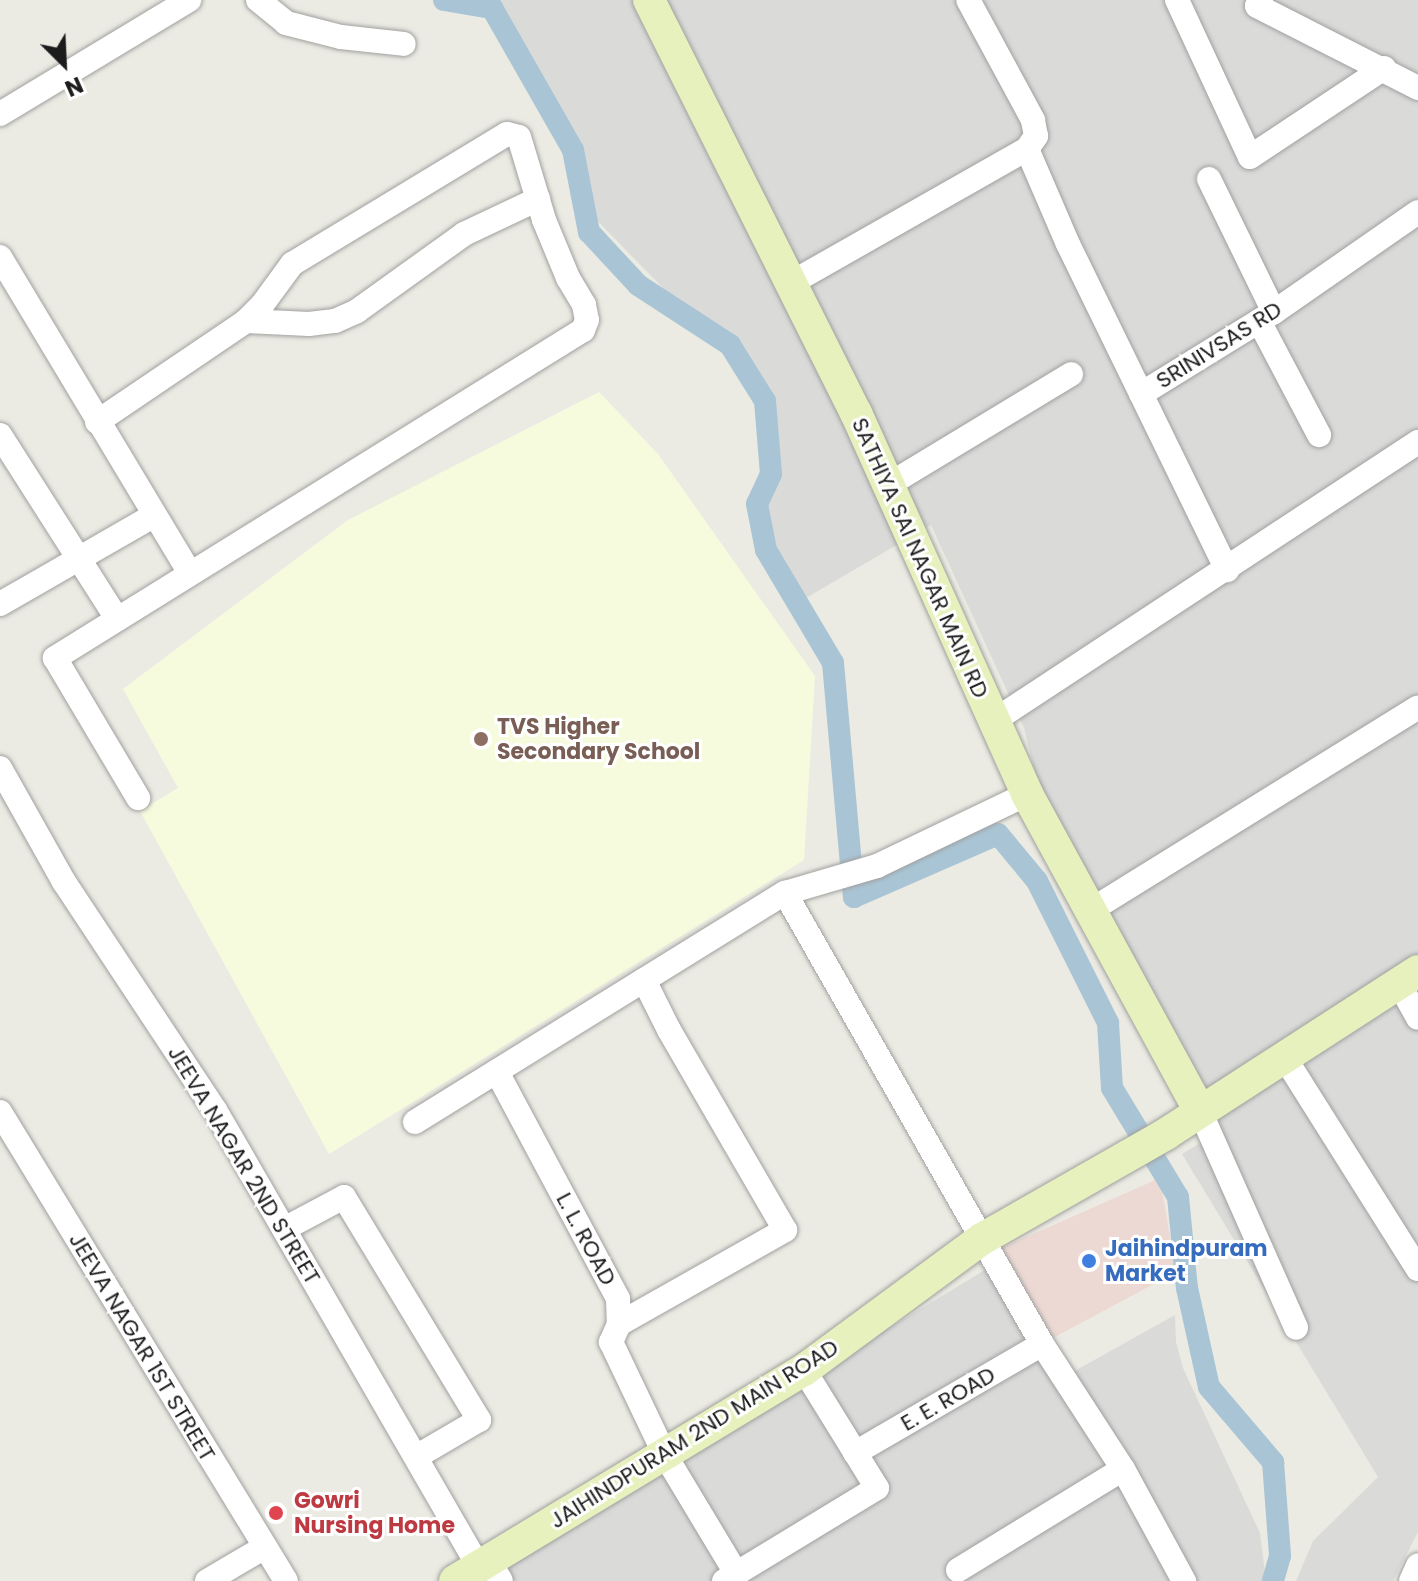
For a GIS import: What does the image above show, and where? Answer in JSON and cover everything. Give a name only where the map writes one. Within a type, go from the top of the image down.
[{"type":"street","points":[[0,114],[189,0]]},
{"type":"street","points":[[258,0],[286,23],[341,37],[404,44]]},
{"type":"street","name":"SATHIYA SAI NAGAR MAIN RD","points":[[649,0],[888,485],[1027,794],[1088,912],[1200,1111]]},
{"type":"street","points":[[791,283],[1027,149],[1036,136],[1033,120],[968,0]]},
{"type":"street","points":[[1177,0],[1250,157],[1384,68]]},
{"type":"street","points":[[1261,0],[1257,6],[1418,88]]},
{"type":"street","points":[[97,422],[246,321],[262,305],[292,264],[507,134],[515,133],[524,146],[538,199],[568,278],[584,305],[587,320],[583,330],[55,658],[138,798]]},
{"type":"street","points":[[1027,149],[1068,244],[1141,394]]},
{"type":"street","points":[[1209,179],[1319,435]]},
{"type":"street","points":[[246,321],[309,324],[335,321],[357,311],[464,234],[538,199]]},
{"type":"street","name":"SRINIVSAS RD","points":[[1227,570],[1141,394],[1267,316],[1418,212]]},
{"type":"street","points":[[0,257],[190,573]]},
{"type":"street","points":[[888,485],[1071,374]]},
{"type":"street","points":[[0,435],[117,619]]},
{"type":"street","points":[[992,722],[1418,442]]},
{"type":"street","points":[[0,604],[153,516]]},
{"type":"street","points":[[1088,912],[1418,707]]},
{"type":"street","name":"JEEVA NAGAR 2ND STREET","points":[[0,768],[64,882],[215,1110],[481,1572]]},
{"type":"street","points":[[415,1122],[785,893],[877,866],[1027,794]]},
{"type":"street","points":[[785,893],[1042,1344],[1123,1469],[1184,1581]]},
{"type":"street","points":[[1408,977],[1418,1018]]},
{"type":"street","name":"JAIHINDPURAM 2ND MAIN ROAD","points":[[481,1572],[804,1370],[982,1239],[1166,1134],[1283,1055],[1408,977]]},
{"type":"street","points":[[619,1324],[785,1230],[669,1030],[644,980]]},
{"type":"street","points":[[1283,1055],[1418,1269]]},
{"type":"street","name":"L. L. ROAD","points":[[497,1072],[618,1299],[619,1324],[611,1342],[665,1455],[730,1578]]},
{"type":"street","points":[[1200,1111],[1296,1328]]},
{"type":"street","name":"JEEVA NAGAR 1ST STREET","points":[[0,1112],[286,1581]]},
{"type":"street","points":[[284,1229],[344,1197],[479,1420],[416,1457]]},
{"type":"street","name":"E. E. ROAD","points":[[855,1453],[1042,1344]]},
{"type":"street","points":[[730,1578],[877,1488],[804,1370]]},
{"type":"street","points":[[958,1570],[1123,1469]]},
{"type":"street","points":[[207,1581],[265,1547]]},
{"type":"street","points":[[1411,1581],[1418,1565]]},
{"type":"shaded area","points":[[476,0],[1418,0],[1418,1532],[1393,1581],[1296,1581],[1313,1541],[1378,1477],[1182,1154],[1220,1131],[1039,790],[1024,728],[931,525],[806,598],[791,583],[774,541],[753,391],[733,360],[583,206],[560,147],[486,7]]},
{"type":"shaded area","name":"TVS Higher Secondary School","points":[[599,392],[658,454],[815,676],[804,860],[329,1154],[140,811],[178,788],[123,689],[348,520]]},
{"type":"shaded area","name":"Jaihindpuram Market","points":[[1160,1178],[1176,1272],[1042,1344],[999,1249]]},
{"type":"shaded area","points":[[988,1268],[1053,1383],[1175,1315],[1176,1342],[1183,1368],[1260,1533],[1266,1581],[471,1581]]},
{"type":"waterway","points":[[444,0],[492,8],[573,150],[589,232],[638,285],[730,345],[765,401],[771,474],[757,504],[766,550],[833,663],[854,897],[998,834],[1037,881],[1108,1023],[1112,1088],[1178,1197],[1187,1288],[1209,1387],[1273,1462],[1280,1556],[1273,1581]]},
{"type":"place","name":"TVS Higher Secondary School","points":[[481,739]]},
{"type":"place","name":"Jaihindpuram Market","points":[[1089,1261]]},
{"type":"place","name":"Gowri Nursing Home","points":[[276,1513]]}]
